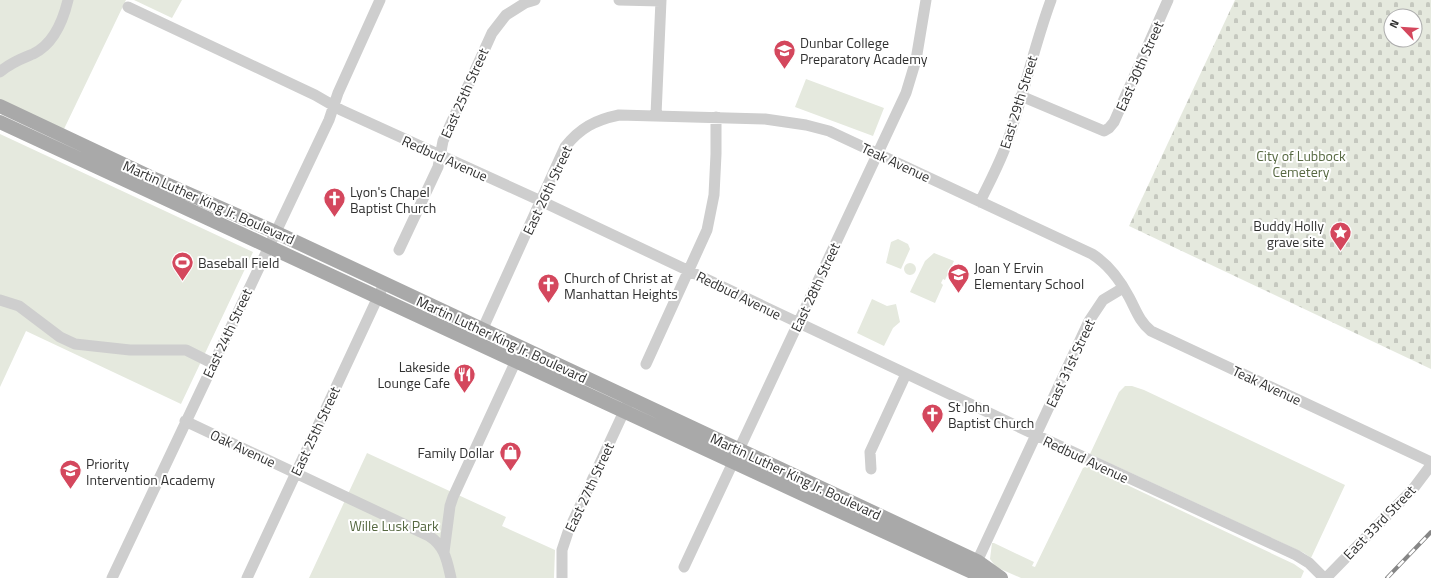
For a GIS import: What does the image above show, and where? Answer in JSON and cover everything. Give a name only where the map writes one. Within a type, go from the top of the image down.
[{"type":"main road","name":"Martin Luther King Jr. Boulevard","points":[[0,106],[157,180],[275,232],[477,343],[519,355],[630,399],[738,448],[975,570],[1001,578]]},
{"type":"main road","name":"Martin Luther King Jr. Boulevard","points":[[0,122],[268,245],[483,329],[519,355],[624,412],[732,462],[994,578]]},
{"type":"street","points":[[0,72],[7,66],[44,48],[51,40],[60,23],[68,0]]},
{"type":"street","name":"East 24th Street","points":[[112,578],[334,106],[380,0]]},
{"type":"street","name":"East 25th Street","points":[[399,250],[438,167],[443,141],[492,33],[506,15],[525,3],[535,0]]},
{"type":"street","points":[[619,0],[661,1],[656,115]]},
{"type":"street","name":"East 28th Street","points":[[684,567],[738,448],[906,93],[912,76],[926,0]]},
{"type":"street","name":"East 29th Street","points":[[980,202],[1005,147],[1022,96],[1031,58],[1051,0]]},
{"type":"street","name":"East 30th Street","points":[[1022,96],[1104,131],[1107,130],[1114,122],[1168,0]]},
{"type":"street","name":"Redbud Avenue","points":[[128,7],[308,91],[334,106],[440,156],[690,271],[1036,435],[1296,555],[1309,563],[1325,578]]},
{"type":"street","name":"East 26th Street","points":[[477,343],[565,147],[586,126],[595,121],[619,115],[656,115]]},
{"type":"street","name":"Teak Avenue","points":[[656,115],[765,119],[806,125],[829,131],[1092,254],[1102,260],[1114,274],[1140,320],[1151,330],[1431,463]]},
{"type":"street","points":[[646,364],[690,271],[707,230],[711,214],[716,154],[716,117]]},
{"type":"street","name":"East 31st Street","points":[[975,570],[1036,435],[1096,309],[1103,300],[1123,288]]},
{"type":"street","name":"East 25th Street","points":[[247,578],[381,290]]},
{"type":"street","points":[[0,300],[19,306],[60,337],[75,344],[130,350],[186,350],[212,363]]},
{"type":"street","points":[[444,552],[450,506],[453,497],[519,355]]},
{"type":"street","points":[[872,469],[870,452],[906,374]]},
{"type":"street","name":"East 27th Street","points":[[562,578],[562,550],[568,532],[630,399]]},
{"type":"street","name":"Oak Avenue","points":[[186,421],[429,536],[435,540],[444,552],[451,578]]},
{"type":"street","name":"East 33rd Street","points":[[1325,578],[1412,489],[1431,463]]},
{"type":"green space","points":[[0,0],[126,0],[64,129],[0,101]]},
{"type":"green space","points":[[134,0],[182,0],[172,18]]},
{"type":"green space","name":"City of Lubbock Cemetery","points":[[1235,0],[1431,0],[1431,369],[1129,226]]},
{"type":"green space","points":[[806,79],[884,108],[873,136],[795,107]]},
{"type":"green space","points":[[0,134],[253,252],[181,404],[26,331],[0,387]]},
{"type":"green space","points":[[898,239],[908,244],[910,249],[901,269],[886,263],[891,242]]},
{"type":"green space","points":[[934,253],[954,261],[945,280],[943,279],[941,283],[943,285],[935,303],[910,292],[925,261]]},
{"type":"green space","points":[[908,263],[912,263],[916,269],[912,275],[908,275],[904,271],[904,267]]},
{"type":"green space","points":[[872,299],[887,306],[896,304],[900,322],[893,328],[884,346],[857,333]]},
{"type":"green space","points":[[1125,386],[1132,386],[1144,390],[1345,485],[1311,558],[1304,553],[1090,454],[1119,392]]},
{"type":"green space","name":"Wille Lusk Park","points":[[367,453],[506,517],[502,526],[555,550],[554,578],[309,578]]},
{"type":"green space","points":[[1087,466],[1294,564],[1304,571],[1301,578],[1021,578],[996,567],[990,559],[992,543],[1034,562],[1032,566],[1035,567],[1083,468]]},
{"type":"railway","points":[[1387,578],[1431,532]]},
{"type":"place","name":"Dunbar College Preparatory Academy","points":[[785,70]]},
{"type":"place","name":"Lyon's Chapel Baptist Church","points":[[334,218]]},
{"type":"place","name":"Buddy Holly grave site","points":[[1340,252]]},
{"type":"place","name":"Baseball Field","points":[[182,282]]},
{"type":"place","name":"Joan Y Ervin Elementary School","points":[[959,294]]},
{"type":"place","name":"Church of Christ at Manhattan Heights","points":[[549,304]]},
{"type":"place","name":"Lakeside Lounge Cafe","points":[[465,394]]},
{"type":"place","name":"St John Baptist Church","points":[[933,434]]},
{"type":"place","name":"Family Dollar","points":[[510,472]]},
{"type":"place","name":"Priority Intervention Academy","points":[[70,490]]}]
